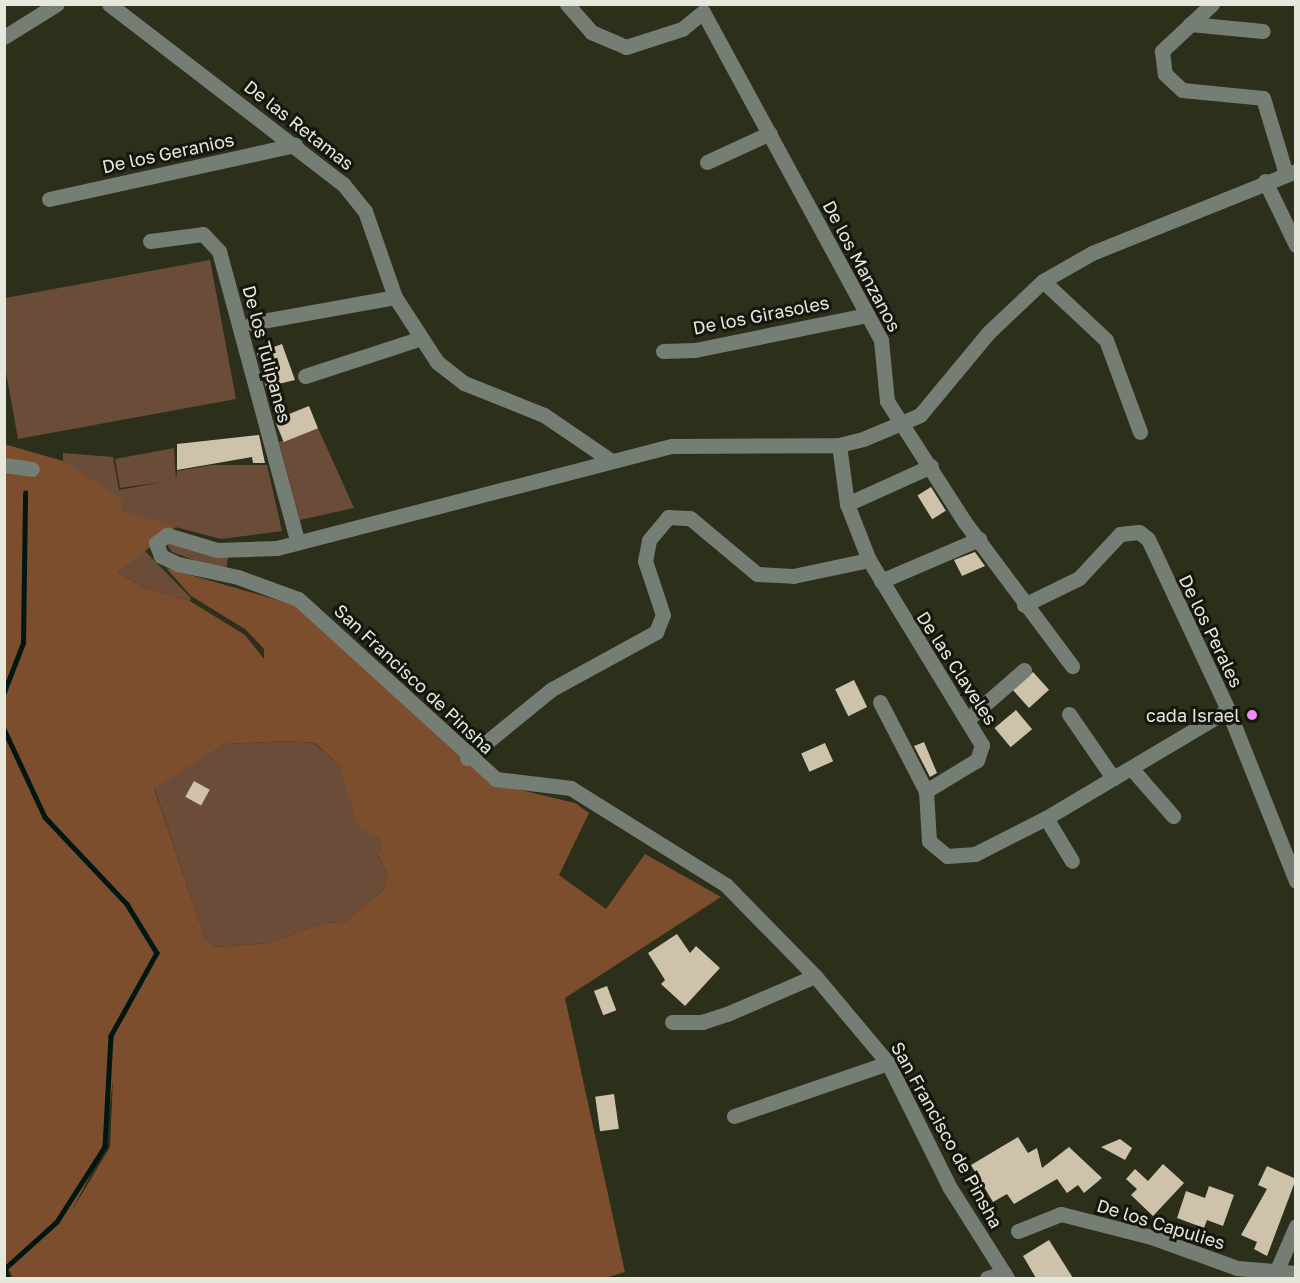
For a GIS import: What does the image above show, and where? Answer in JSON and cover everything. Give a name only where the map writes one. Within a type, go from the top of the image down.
[{"type":"street","points":[[4,37],[57,4]]},
{"type":"street","name":"De las Retamas","points":[[109,4],[343,184],[365,212],[395,297],[418,339],[464,383],[544,415],[610,460]]},
{"type":"street","name":"De los Manzanos","points":[[567,4],[591,32],[626,47],[682,30],[708,8],[770,133],[881,340],[887,401],[1024,605],[1072,666]]},
{"type":"street","points":[[298,543],[500,494],[610,460],[701,442],[839,445],[920,415],[989,332],[1043,280],[1092,253],[1291,172],[1263,98],[1182,90],[1165,74],[1162,51],[1212,4]]},
{"type":"street","points":[[1190,24],[1263,31]]},
{"type":"street","points":[[707,162],[770,133]]},
{"type":"street","name":"De los Geranios","points":[[49,199],[295,145]]},
{"type":"street","points":[[1265,181],[1296,245]]},
{"type":"street","name":"De los Tulipanes","points":[[150,241],[203,234],[219,251],[298,543]]},
{"type":"street","points":[[1043,280],[1106,340],[1140,432]]},
{"type":"street","points":[[252,323],[395,297]]},
{"type":"street","name":"De los Girasoles","points":[[663,351],[695,350],[867,315]]},
{"type":"street","points":[[305,376],[418,339]]},
{"type":"street","name":"De las Claveles","points":[[839,445],[847,504],[869,560],[969,718],[982,745],[977,760],[927,791]]},
{"type":"street","points":[[4,465],[32,469]]},
{"type":"street","points":[[847,504],[931,466]]},
{"type":"street","points":[[467,758],[552,689],[656,632],[663,615],[645,561],[649,540],[668,516],[690,518],[757,574],[793,576],[869,560]]},
{"type":"street","name":"De los Perales","points":[[1024,605],[1079,578],[1120,534],[1139,532],[1153,547],[1228,710],[1296,880]]},
{"type":"street","name":"San Francisco de Pinsha","points":[[298,543],[217,550],[174,537],[156,543],[161,556],[178,564],[238,577],[298,598],[467,758],[496,779],[571,788],[726,885],[815,976],[888,1063],[950,1188],[1006,1276]]},
{"type":"street","points":[[881,581],[979,539]]},
{"type":"street","points":[[969,718],[1024,670]]},
{"type":"street","points":[[880,702],[927,791],[929,842],[947,856],[975,854],[1046,818],[1228,710]]},
{"type":"street","points":[[1069,714],[1113,778]]},
{"type":"street","points":[[1131,768],[1173,816]]},
{"type":"street","points":[[1046,818],[1072,861]]},
{"type":"street","points":[[672,1022],[719,1017],[815,976]]},
{"type":"street","points":[[734,1116],[888,1063]]},
{"type":"street","name":"De los Capulies","points":[[1017,1231],[1060,1214],[1151,1237],[1237,1268],[1296,1273]]},
{"type":"street","points":[[1276,1272],[1296,1226]]},
{"type":"street","points":[[987,1278],[1006,1276]]},
{"type":"shaded area","points":[[210,260],[236,399],[18,439],[5,367],[5,298]]},
{"type":"shaded area","points":[[318,428],[354,508],[300,520],[279,442]]},
{"type":"shaded area","points":[[4,444],[63,461],[123,500],[121,510],[176,527],[118,572],[143,587],[190,601],[245,635],[264,659],[264,649],[245,629],[191,596],[166,568],[295,605],[495,784],[575,803],[589,813],[559,875],[606,909],[645,854],[721,897],[565,998],[625,1272],[605,1278],[13,1278],[4,1260]],"holes":[[[289,741],[315,743],[339,765],[359,828],[380,838],[383,849],[377,854],[387,873],[384,889],[345,922],[324,923],[268,943],[218,947],[206,940],[154,789],[225,744]],[[113,1079],[110,1147],[71,1212],[105,1147]]]},
{"type":"shaded area","points":[[174,448],[176,480],[177,471],[212,465],[267,465],[282,531],[221,539],[141,518],[121,510],[63,461],[63,453],[113,457],[119,490],[163,482],[120,488],[115,459]]},
{"type":"shaded area","points":[[166,543],[228,556],[226,572],[172,552]]},
{"type":"shaded area","points":[[144,550],[191,598],[190,601],[143,587],[118,572]]},
{"type":"shaded area","points":[[289,741],[314,743],[339,765],[370,830],[380,838],[384,849],[377,855],[387,873],[384,889],[345,922],[324,923],[268,943],[218,947],[206,940],[154,788],[225,744]]},
{"type":"building","points":[[282,344],[295,380],[266,387],[257,353]]},
{"type":"building","points":[[309,406],[318,428],[284,442],[275,420]]},
{"type":"building","points":[[259,435],[265,463],[253,463],[252,457],[177,470],[177,444]]},
{"type":"building","points":[[931,487],[946,511],[932,519],[917,495]]},
{"type":"building","points":[[975,552],[985,566],[962,576],[954,560]]},
{"type":"building","points":[[1033,672],[1049,690],[1029,708],[1013,690]]},
{"type":"building","points":[[854,680],[867,707],[848,716],[835,689]]},
{"type":"building","points":[[1016,710],[1032,729],[1011,747],[995,728]]},
{"type":"building","points":[[924,742],[937,773],[930,777],[914,746]]},
{"type":"building","points":[[825,743],[833,761],[809,772],[801,754]]},
{"type":"building","points":[[194,781],[210,790],[201,805],[185,797]]},
{"type":"building","points":[[677,934],[690,953],[696,946],[720,968],[685,1006],[661,984],[665,980],[648,953]]},
{"type":"building","points":[[607,986],[616,1010],[603,1015],[594,991]]},
{"type":"building","points":[[614,1094],[619,1129],[600,1131],[595,1097]]},
{"type":"building","points":[[1018,1137],[1028,1153],[1037,1148],[1042,1168],[1069,1147],[1102,1178],[1084,1193],[1078,1185],[1067,1193],[1057,1179],[1014,1204],[1007,1194],[993,1202],[971,1165]]},
{"type":"building","points":[[1120,1139],[1132,1148],[1125,1160],[1101,1147]]},
{"type":"building","points":[[1163,1164],[1184,1183],[1153,1216],[1131,1195],[1137,1189],[1126,1179],[1135,1169],[1148,1181]]},
{"type":"building","points":[[1267,1166],[1296,1179],[1267,1256],[1254,1249],[1257,1242],[1241,1235],[1267,1189],[1258,1185]]},
{"type":"building","points":[[1209,1186],[1234,1195],[1223,1226],[1207,1220],[1204,1228],[1177,1218],[1186,1191],[1205,1198]]},
{"type":"building","points":[[1049,1240],[1073,1278],[1036,1278],[1023,1256]]},
{"type":"waterway","points":[[4,692],[23,643],[25,493]]},
{"type":"waterway","points":[[4,729],[45,817],[127,904],[157,953],[111,1036],[105,1147],[57,1222],[5,1269],[7,1278]]},
{"type":"place","name":"cada Israel","points":[[1252,715]]}]
